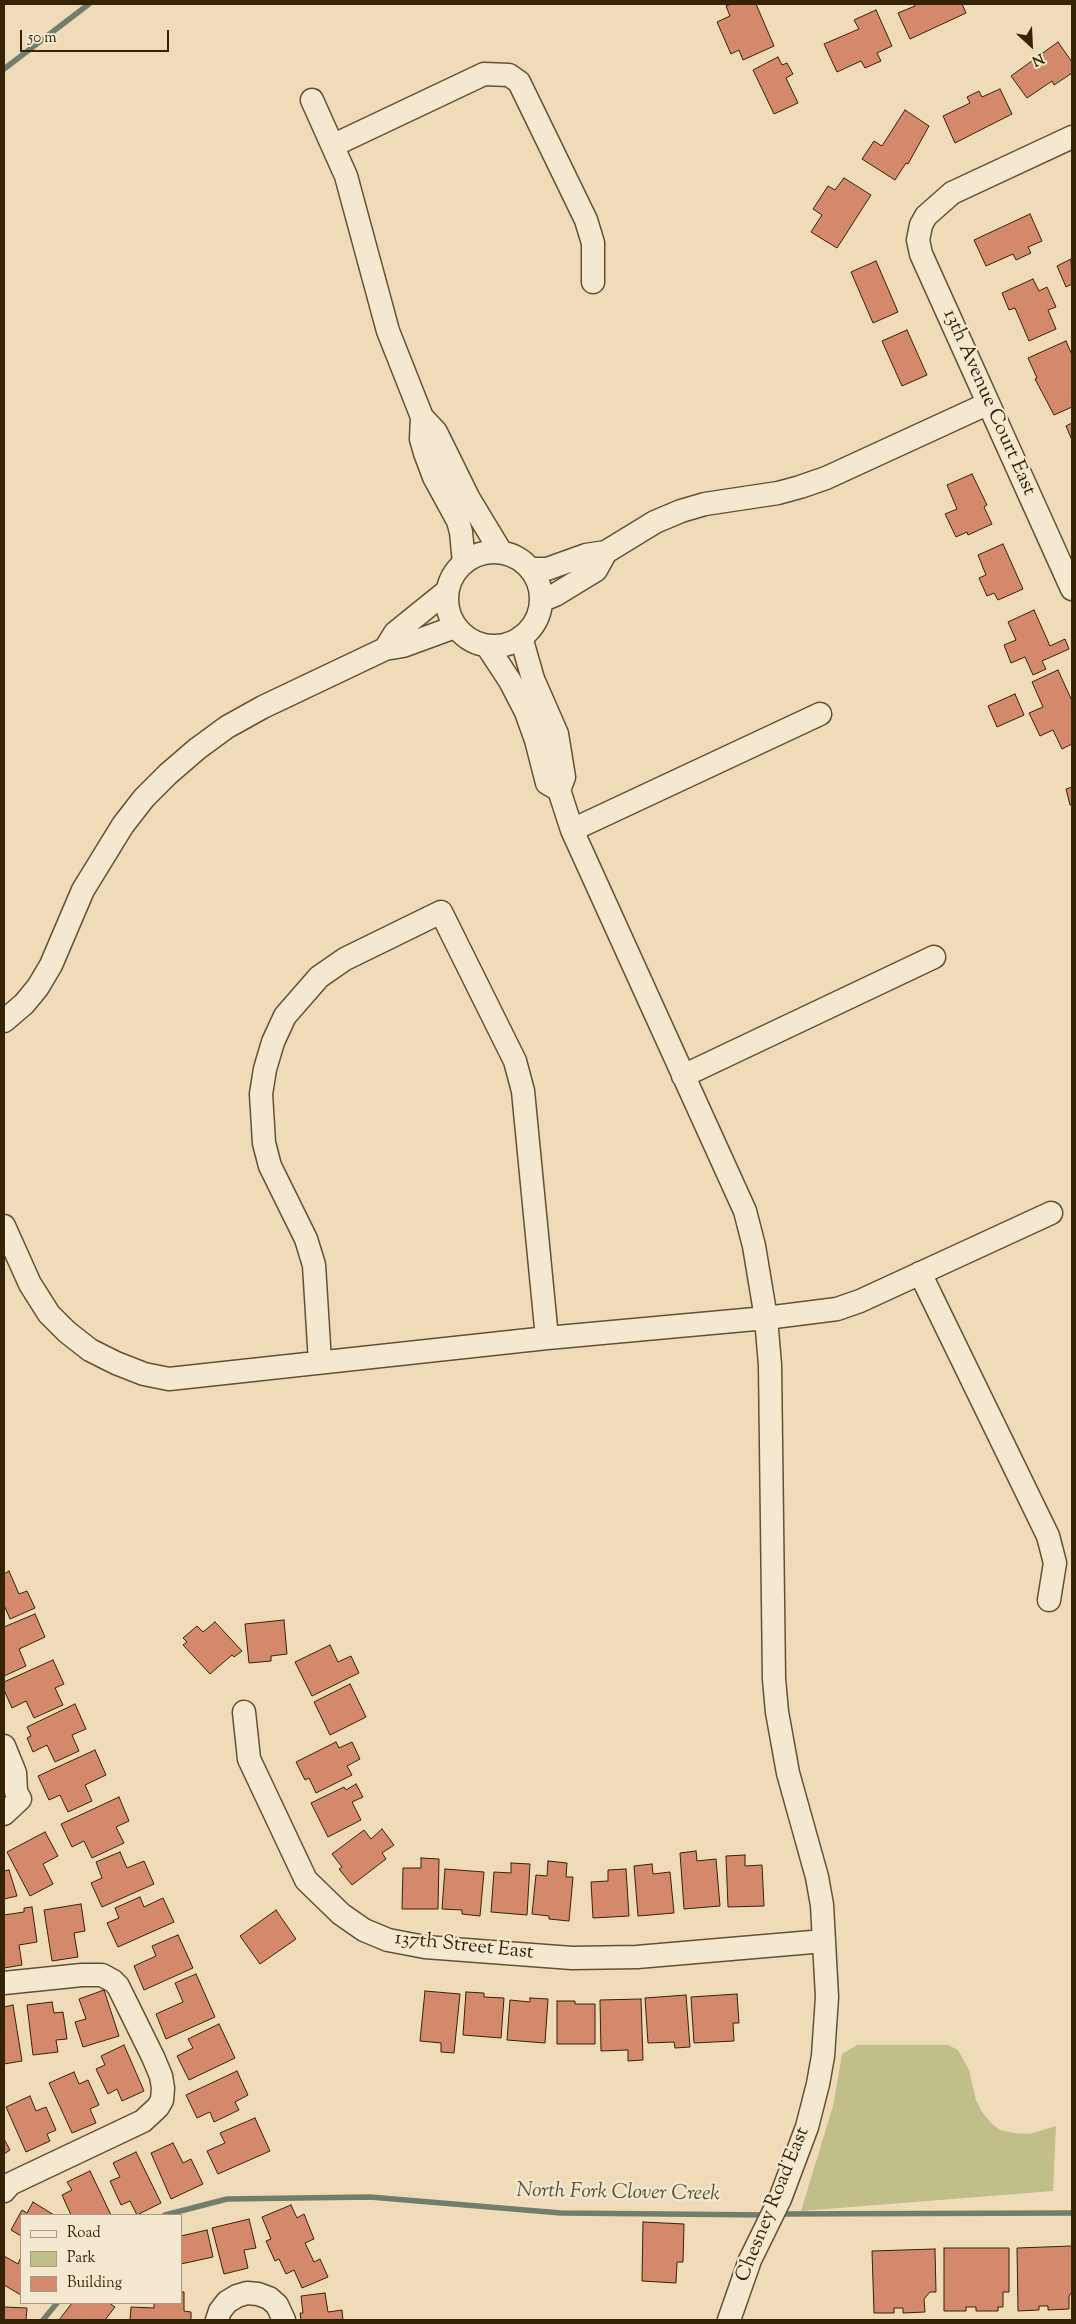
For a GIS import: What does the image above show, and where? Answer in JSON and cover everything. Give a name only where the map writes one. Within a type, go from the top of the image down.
[{"type":"street","points":[[334,145],[484,74],[509,75],[519,82],[586,220],[593,243],[593,282]]},
{"type":"street","points":[[312,100],[334,145],[355,202],[388,331],[422,417],[436,432],[469,499],[501,552]]},
{"type":"street","name":"13th Avenue Court East","points":[[1072,137],[952,193],[926,216],[920,225],[918,240],[921,254],[987,404],[1072,589]]},
{"type":"street","points":[[530,569],[554,567],[586,555],[606,552],[655,522],[680,511],[705,504],[778,493],[826,478],[987,404]]},
{"type":"street","points":[[422,417],[421,439],[425,453],[434,477],[458,520],[464,563]]},
{"type":"street","points":[[385,649],[395,633],[447,591],[458,569],[464,563],[470,558],[485,552],[501,552],[515,558],[530,569],[537,579],[541,601],[540,609],[535,623],[513,643],[487,646],[466,636],[455,627],[449,615],[447,591]]},
{"type":"street","points":[[541,601],[555,596],[596,570],[606,552]]},
{"type":"street","points":[[4,1021],[24,1004],[38,987],[51,964],[83,890],[118,832],[144,798],[196,749],[227,727],[263,707],[385,649],[402,646],[455,627]]},
{"type":"street","points":[[487,646],[510,681],[526,712],[536,740],[547,783],[559,790],[564,777],[557,734],[533,679],[521,637]]},
{"type":"street","points":[[572,830],[820,714]]},
{"type":"street","name":"Chesney Road East","points":[[559,790],[572,830],[745,1211],[754,1246],[766,1318],[770,1365],[776,1712],[788,1773],[817,1877],[822,1905],[828,1997],[826,2036],[818,2084],[796,2160],[780,2199],[750,2260],[729,2320]]},
{"type":"street","points":[[320,1362],[314,1265],[306,1239],[270,1166],[264,1144],[261,1094],[265,1069],[273,1042],[285,1016],[319,977],[345,960],[441,912],[514,1061],[523,1091],[547,1338]]},
{"type":"street","points":[[683,1076],[934,957]]},
{"type":"street","points":[[4,1226],[30,1284],[49,1314],[67,1332],[90,1350],[116,1363],[144,1374],[169,1379],[547,1338],[766,1318],[837,1309],[860,1301],[1051,1213]]},
{"type":"street","points":[[920,1273],[1048,1536],[1055,1563],[1049,1600]]},
{"type":"street","name":"137th Street East","points":[[244,1712],[249,1759],[306,1880],[341,1914],[364,1930],[388,1940],[425,1947],[572,1958],[637,1957],[824,1940]]},
{"type":"street","points":[[4,1746],[15,1773],[16,1792],[12,1806]]},
{"type":"street","points":[[4,1983],[82,1975],[102,1975],[118,1986],[154,2057],[161,2076],[162,2100],[158,2107],[143,2121],[10,2184],[4,2191]]},
{"type":"street","points":[[216,2320],[220,2310],[227,2302],[247,2293],[269,2298],[277,2305],[284,2320]]},
{"type":"green space","points":[[857,2045],[948,2045],[958,2050],[969,2070],[976,2100],[982,2112],[1000,2130],[1030,2134],[1056,2126],[1053,2191],[801,2211],[833,2106],[842,2054]]},
{"type":"building","points":[[731,4],[756,4],[774,46],[743,60],[739,50],[731,54],[717,22],[730,16],[726,6]]},
{"type":"building","points":[[915,4],[962,4],[966,13],[910,39],[898,13],[915,6]]},
{"type":"building","points":[[876,10],[892,46],[877,53],[881,61],[865,68],[861,61],[837,72],[824,44],[859,29],[854,20]]},
{"type":"building","points":[[1058,42],[1072,62],[1072,73],[1054,85],[1052,81],[1027,98],[1011,76]]},
{"type":"building","points":[[778,57],[782,65],[787,63],[793,74],[786,78],[798,103],[774,114],[753,70]]},
{"type":"building","points":[[1000,89],[1012,114],[955,143],[943,116],[970,103],[967,97],[979,91],[982,97]]},
{"type":"building","points":[[905,110],[929,126],[908,164],[906,163],[895,180],[862,159],[874,141],[882,146]]},
{"type":"building","points":[[844,178],[871,195],[837,248],[811,232],[822,215],[813,209],[828,186],[835,190]]},
{"type":"building","points":[[1030,214],[1042,241],[1028,247],[1031,253],[1016,260],[1013,254],[986,266],[974,240]]},
{"type":"building","points":[[1071,259],[1072,284],[1066,287],[1057,266]]},
{"type":"building","points":[[876,261],[898,312],[873,323],[851,272]]},
{"type":"building","points":[[1033,279],[1039,291],[1047,287],[1056,307],[1048,310],[1056,329],[1029,341],[1015,308],[1009,310],[1002,293]]},
{"type":"building","points":[[907,330],[927,375],[902,386],[882,341]]},
{"type":"building","points":[[1066,341],[1072,355],[1072,407],[1054,415],[1035,379],[1037,378],[1028,358]]},
{"type":"building","points":[[1072,423],[1072,440],[1066,426]]},
{"type":"building","points":[[972,474],[987,505],[984,507],[992,524],[968,535],[967,532],[956,537],[945,514],[957,509],[947,485]]},
{"type":"building","points":[[1003,544],[1023,589],[998,600],[994,593],[987,596],[979,578],[986,575],[978,555]]},
{"type":"building","points":[[1034,610],[1050,646],[1065,639],[1069,649],[1042,661],[1046,669],[1033,675],[1025,657],[1011,663],[1004,645],[1016,640],[1008,622]]},
{"type":"building","points":[[1058,670],[1072,701],[1072,744],[1062,749],[1053,730],[1040,736],[1029,713],[1043,707],[1032,682]]},
{"type":"building","points":[[1015,694],[1024,715],[997,727],[988,706]]},
{"type":"building","points":[[1072,787],[1072,805],[1070,805],[1066,789]]},
{"type":"building","points":[[9,1571],[19,1594],[27,1591],[35,1608],[10,1619],[4,1605],[4,1574]]},
{"type":"building","points":[[35,1614],[45,1637],[19,1649],[26,1666],[4,1676],[4,1627]]},
{"type":"building","points":[[284,1620],[287,1654],[271,1656],[271,1661],[249,1663],[245,1624]]},
{"type":"building","points":[[215,1622],[242,1651],[234,1657],[232,1655],[210,1674],[183,1645],[187,1642],[183,1638],[197,1626],[203,1632]]},
{"type":"building","points":[[330,1645],[338,1662],[351,1656],[359,1673],[312,1696],[295,1662]]},
{"type":"building","points":[[53,1660],[64,1684],[55,1688],[63,1705],[34,1718],[26,1701],[12,1708],[4,1690],[4,1682]]},
{"type":"building","points":[[350,1684],[366,1717],[330,1735],[314,1702]]},
{"type":"building","points":[[75,1704],[86,1729],[72,1735],[79,1751],[55,1762],[47,1745],[33,1752],[27,1738],[31,1736],[27,1727]]},
{"type":"building","points":[[336,1742],[339,1748],[352,1742],[360,1759],[347,1766],[352,1775],[316,1793],[309,1778],[305,1780],[296,1762]]},
{"type":"building","points":[[95,1750],[106,1775],[85,1785],[92,1801],[68,1812],[60,1795],[49,1800],[38,1776]]},
{"type":"building","points":[[356,1784],[363,1797],[352,1802],[361,1820],[328,1837],[311,1803],[344,1787],[346,1790]]},
{"type":"building","points":[[119,1797],[129,1821],[116,1827],[124,1843],[92,1858],[84,1841],[72,1847],[61,1824]]},
{"type":"building","points":[[382,1829],[394,1845],[382,1853],[386,1859],[352,1885],[339,1869],[342,1867],[332,1854],[364,1830],[371,1839]]},
{"type":"building","points":[[45,1832],[58,1856],[43,1864],[53,1884],[30,1896],[7,1852]]},
{"type":"building","points":[[696,1851],[697,1861],[716,1859],[720,1906],[684,1909],[680,1853]]},
{"type":"building","points":[[120,1852],[127,1868],[144,1861],[154,1884],[102,1907],[91,1883],[102,1878],[96,1862]]},
{"type":"building","points":[[745,1855],[745,1866],[762,1865],[764,1906],[728,1907],[726,1856]]},
{"type":"building","points":[[421,1858],[439,1859],[438,1909],[402,1909],[403,1868],[421,1868]]},
{"type":"building","points":[[548,1861],[567,1863],[566,1877],[573,1877],[569,1921],[549,1919],[549,1916],[532,1914],[536,1875],[547,1876]]},
{"type":"building","points":[[511,1863],[530,1864],[527,1915],[491,1912],[494,1872],[511,1873]]},
{"type":"building","points":[[652,1864],[653,1874],[670,1872],[674,1913],[638,1916],[634,1866]]},
{"type":"building","points":[[445,1869],[484,1872],[480,1916],[462,1914],[462,1910],[442,1909]]},
{"type":"building","points":[[626,1869],[629,1916],[593,1918],[591,1882],[608,1881],[608,1870]]},
{"type":"building","points":[[9,1870],[17,1896],[4,1899],[4,1871]]},
{"type":"building","points":[[140,1897],[144,1907],[163,1898],[174,1922],[118,1947],[107,1923],[119,1918],[115,1908]]},
{"type":"building","points":[[81,1904],[85,1931],[74,1933],[78,1957],[52,1961],[44,1910]]},
{"type":"building","points":[[32,1907],[37,1942],[19,1945],[22,1965],[4,1968],[4,1915],[24,1912],[24,1908]]},
{"type":"building","points":[[276,1910],[296,1939],[260,1964],[240,1936]]},
{"type":"building","points":[[178,1935],[193,1968],[144,1990],[134,1966],[156,1956],[152,1946]]},
{"type":"building","points":[[196,1974],[215,2017],[166,2039],[156,2014],[183,2002],[175,1983]]},
{"type":"building","points":[[104,1990],[119,2036],[83,2047],[75,2022],[86,2019],[79,1999]]},
{"type":"building","points":[[425,1991],[460,1994],[454,2053],[441,2052],[441,2043],[420,2041]]},
{"type":"building","points":[[466,1992],[484,1993],[484,1997],[504,1998],[501,2038],[463,2035]]},
{"type":"building","points":[[737,1994],[739,2023],[733,2023],[734,2041],[694,2043],[691,1997]]},
{"type":"building","points":[[686,1995],[690,2047],[675,2048],[674,2042],[648,2043],[645,1998]]},
{"type":"building","points":[[530,1998],[548,1999],[545,2043],[507,2040],[510,2000],[530,2002]]},
{"type":"building","points":[[641,1999],[643,2060],[628,2061],[628,2050],[601,2051],[600,2000]]},
{"type":"building","points":[[557,2001],[575,2001],[575,2004],[595,2004],[595,2044],[557,2044]]},
{"type":"building","points":[[52,2002],[54,2013],[63,2012],[67,2039],[56,2040],[58,2052],[33,2055],[27,2005]]},
{"type":"building","points":[[13,2005],[22,2061],[4,2064],[4,2007]]},
{"type":"building","points":[[219,2024],[235,2058],[189,2080],[177,2056],[193,2048],[188,2039]]},
{"type":"building","points":[[124,2045],[144,2091],[122,2101],[117,2089],[108,2094],[96,2069],[105,2065],[101,2056]]},
{"type":"building","points":[[237,2071],[248,2095],[235,2102],[239,2110],[214,2122],[210,2112],[197,2118],[186,2095]]},
{"type":"building","points":[[74,2072],[79,2084],[88,2080],[99,2105],[90,2109],[96,2123],[72,2133],[49,2083]]},
{"type":"building","points":[[30,2096],[36,2111],[46,2107],[56,2130],[47,2134],[50,2141],[26,2152],[6,2107]]},
{"type":"building","points":[[255,2118],[270,2151],[218,2174],[207,2151],[225,2143],[220,2133]]},
{"type":"building","points":[[4,2139],[10,2150],[4,2154]]},
{"type":"building","points":[[173,2143],[183,2163],[191,2159],[203,2184],[171,2199],[151,2153]]},
{"type":"building","points":[[136,2152],[161,2203],[139,2214],[136,2214],[130,2201],[121,2205],[110,2181],[120,2177],[113,2163]]},
{"type":"building","points":[[90,2171],[111,2214],[71,2214],[62,2195],[72,2190],[67,2182]]},
{"type":"building","points":[[33,2202],[52,2214],[20,2214],[20,2235],[11,2230],[22,2210],[27,2213]]},
{"type":"building","points":[[291,2205],[297,2218],[304,2214],[314,2239],[305,2243],[314,2262],[320,2259],[328,2277],[302,2288],[294,2270],[286,2274],[279,2259],[275,2261],[266,2241],[271,2239],[262,2217]]},
{"type":"building","points":[[249,2219],[256,2248],[244,2250],[248,2268],[224,2274],[212,2228]]},
{"type":"building","points":[[643,2222],[684,2224],[683,2262],[677,2262],[676,2283],[642,2281]]},
{"type":"building","points":[[207,2230],[213,2257],[182,2264],[182,2236]]},
{"type":"building","points":[[1072,2246],[1072,2292],[1069,2296],[1069,2309],[1048,2310],[1048,2306],[1039,2306],[1039,2310],[1018,2311],[1017,2248]]},
{"type":"building","points":[[944,2248],[1009,2248],[1009,2292],[1003,2292],[1003,2307],[998,2307],[998,2311],[976,2311],[976,2307],[966,2307],[966,2311],[944,2311]]},
{"type":"building","points":[[935,2249],[936,2292],[930,2292],[924,2299],[925,2312],[903,2313],[903,2308],[894,2308],[894,2313],[874,2313],[872,2251]]},
{"type":"building","points":[[4,2256],[18,2264],[20,2259],[20,2294],[4,2285]]},
{"type":"building","points":[[182,2292],[184,2292],[184,2311],[191,2312],[191,2320],[130,2320],[131,2307],[154,2308],[154,2304],[182,2304]]},
{"type":"building","points":[[325,2293],[328,2312],[342,2310],[343,2320],[301,2320],[300,2313],[303,2313],[301,2296]]},
{"type":"building","points":[[71,2304],[110,2304],[115,2307],[105,2320],[59,2320]]},
{"type":"building","points":[[4,2307],[27,2308],[26,2320],[4,2320]]},
{"type":"waterway","points":[[4,69],[89,4]]},
{"type":"waterway","name":"North Fork Clover Creek","points":[[169,2214],[227,2199],[370,2197],[561,2213],[767,2215]]},
{"type":"waterway","name":"North Fork Clover Creek","points":[[779,2214],[1072,2213]]},
{"type":"waterway","name":"North Fork Clover Creek","points":[[43,2320],[56,2304]]}]
